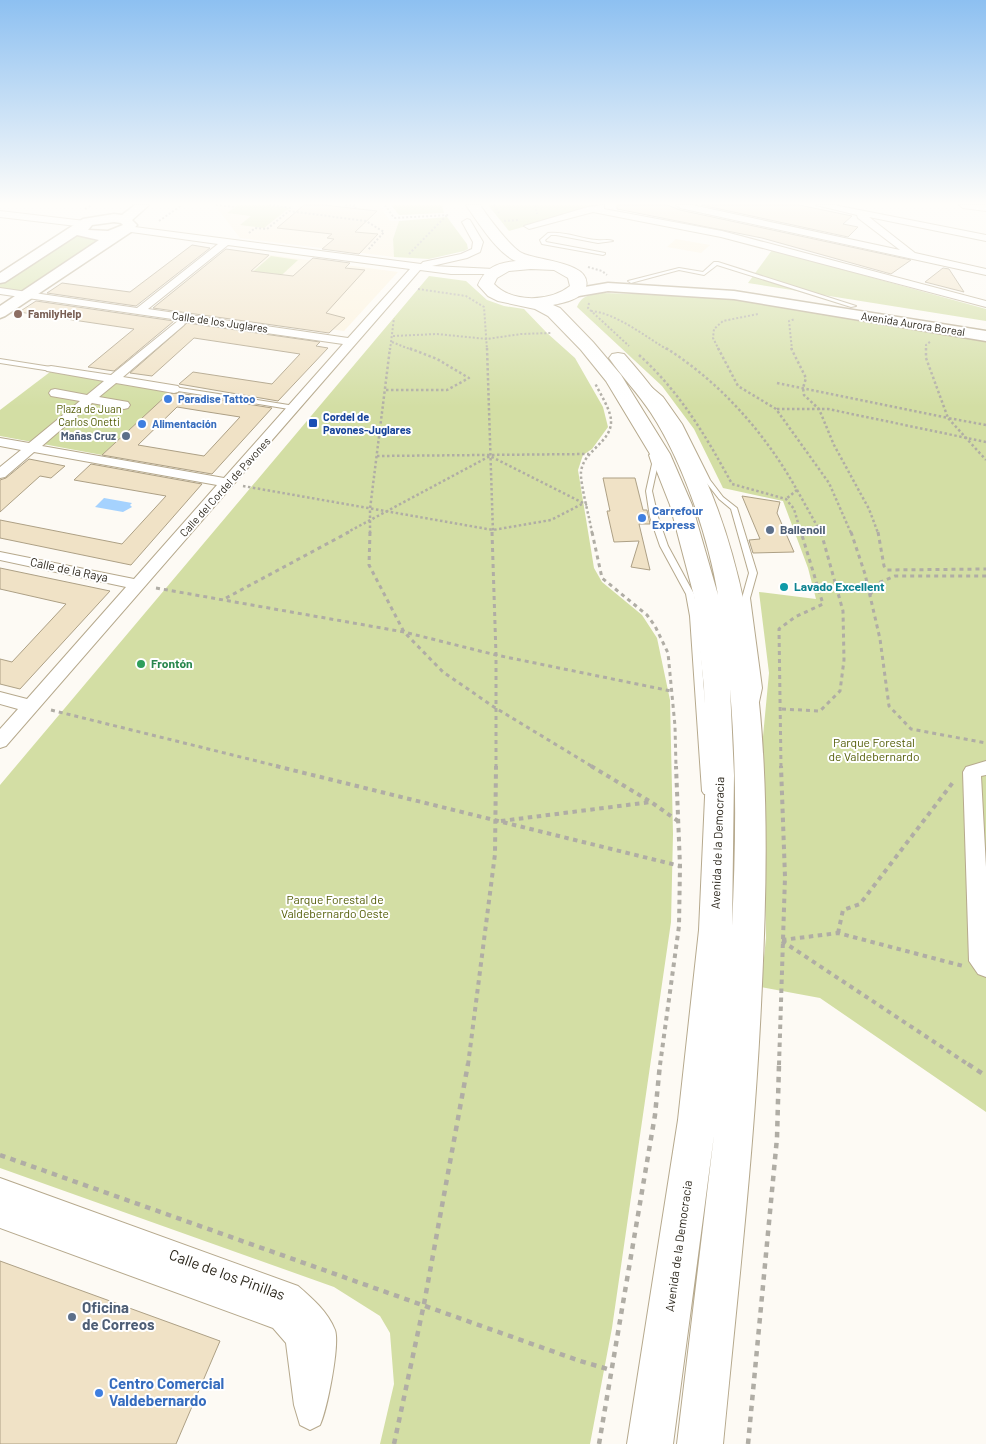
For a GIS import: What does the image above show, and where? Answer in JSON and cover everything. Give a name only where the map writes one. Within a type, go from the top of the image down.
[{"type":"main road","points":[[0,313],[58,272]]},
{"type":"main road","points":[[495,272],[492,292],[500,296],[526,302],[550,301],[577,294],[564,272]]},
{"type":"main road","points":[[493,275],[499,272]]},
{"type":"main road","name":"Avenida Aurora Boreal","points":[[577,294],[631,281],[737,287],[986,328]]},
{"type":"main road","name":"Avenida Aurora Boreal","points":[[577,294],[608,287],[734,295],[986,336]]},
{"type":"main road","name":"Avenida de la Democracia","points":[[577,294],[567,300],[570,309],[602,340],[612,376],[654,404],[682,448],[706,504],[731,596],[743,685],[748,745],[750,874],[748,936],[735,1129],[700,1444]]},
{"type":"main road","name":"Avenida de la Democracia","points":[[526,302],[540,305],[554,312],[587,346],[612,376],[660,454],[682,505],[706,596],[718,687],[720,775],[715,930],[697,1120],[650,1444]]},
{"type":"street","points":[[139,311],[188,272]]},
{"type":"street","name":"Calle del Cordel de Pavones","points":[[0,741],[412,272]]},
{"type":"street","points":[[466,272],[493,275]]},
{"type":"street","points":[[466,272],[493,275]]},
{"type":"street","points":[[871,272],[986,304]]},
{"type":"street","name":"Calle de los Juglares","points":[[0,291],[352,342]]},
{"type":"street","points":[[0,474],[180,323]]},
{"type":"street","points":[[51,369],[174,389]]},
{"type":"street","points":[[55,393],[124,405]]},
{"type":"street","points":[[0,442],[228,483]]},
{"type":"street","name":"Calle de la Raya","points":[[0,556],[138,585]]},
{"type":"street","points":[[0,698],[31,706]]},
{"type":"street","points":[[980,964],[972,772],[981,761]]},
{"type":"street","name":"Calle de los Pinillas","points":[[0,1191],[288,1296],[305,1310],[322,1332],[317,1383],[310,1415],[299,1337],[282,1318],[0,1215]]},
{"type":"lane","points":[[631,281],[665,272]]},
{"type":"lane","points":[[746,272],[853,306]]},
{"type":"lane","points":[[0,361],[51,369]]},
{"type":"lane","points":[[612,376],[626,408],[651,452],[655,464],[649,491],[654,517],[664,546],[690,594],[700,672],[703,750],[709,803]]},
{"type":"lane","points":[[174,389],[294,408]]},
{"type":"lane","points":[[710,813],[717,872]]},
{"type":"path","points":[[394,1444],[424,1304],[470,1053],[495,854],[497,822],[493,530],[487,339],[484,307],[466,296],[418,289]]},
{"type":"path","points":[[577,294],[600,311],[622,322],[692,367],[748,419],[784,468],[820,529],[843,611],[844,660],[840,692],[820,711],[782,709]]},
{"type":"path","points":[[763,313],[738,316],[723,322],[714,329],[713,338],[738,386],[776,409],[828,483],[849,526],[865,574],[880,639],[889,706],[911,729],[981,761],[860,904],[843,910],[838,933]]},
{"type":"path","points":[[394,318],[370,509],[369,564],[404,632],[444,672],[494,707],[651,802],[679,822]]},
{"type":"path","points":[[798,319],[789,321],[791,348],[806,378],[803,388],[804,394],[809,401],[819,408],[834,445],[868,509],[879,535],[884,566],[887,570],[986,569]]},
{"type":"path","points":[[393,336],[437,334],[487,339],[521,334],[551,333],[557,338]]},
{"type":"path","points":[[926,337],[935,338],[926,345],[926,358],[948,418],[986,460]]},
{"type":"path","points":[[386,390],[447,390],[469,378],[437,359],[392,342]]},
{"type":"path","points":[[599,1444],[655,1115],[666,1012],[679,926],[680,866],[672,691],[668,653],[655,626],[647,616],[602,578],[584,504],[581,472],[585,458],[608,434],[611,423],[602,398],[612,376]]},
{"type":"path","points":[[777,383],[986,425]]},
{"type":"path","points":[[776,409],[819,408],[986,442]]},
{"type":"path","points":[[377,456],[589,454]]},
{"type":"path","points":[[490,456],[584,504]]},
{"type":"path","points":[[226,599],[490,456]]},
{"type":"path","points":[[228,483],[493,530],[551,520],[584,504]]},
{"type":"path","points":[[786,499],[797,490]]},
{"type":"path","points":[[870,595],[878,583],[895,576],[986,576]]},
{"type":"path","points":[[138,585],[226,599],[404,632],[496,655],[672,691]]},
{"type":"path","points":[[51,710],[680,866]]},
{"type":"path","points":[[497,822],[651,802]]},
{"type":"path","points":[[980,964],[966,967],[838,933],[782,940],[986,1076]]},
{"type":"path","points":[[0,1155],[424,1304],[580,1361],[611,1370]]},
{"type":"shaded area","points":[[196,272],[398,272],[344,331],[156,305]]},
{"type":"green space","points":[[17,272],[51,272],[23,291],[0,288],[0,283]]},
{"type":"green space","points":[[252,272],[285,272],[271,285],[242,281]]},
{"type":"green space","points":[[756,272],[853,272],[986,309],[986,321],[748,283]]},
{"type":"green space","name":"Parque Forestal de Valdebernardo Oeste","points":[[429,276],[466,281],[487,300],[504,306],[524,309],[575,358],[603,407],[608,427],[592,449],[583,455],[578,470],[594,568],[602,582],[642,615],[657,638],[670,700],[673,834],[671,922],[612,1328],[590,1444],[380,1444],[394,1384],[390,1333],[380,1316],[334,1287],[0,1168],[0,785]]},
{"type":"green space","name":"Parque Forestal de Valdebernardo","points":[[602,293],[679,295],[737,300],[986,341],[986,1112],[820,998],[761,987],[766,938],[762,747],[769,673],[759,592],[816,599],[808,568],[783,501],[723,488],[694,429],[662,386],[577,307],[584,298]]},
{"type":"green space","name":"Plaza de Juan Carlos Onetti","points":[[50,372],[171,392],[102,455],[0,436],[0,410]]},
{"type":"water","points":[[104,498],[132,503],[130,505],[132,507],[123,512],[95,507]]},
{"type":"building","points":[[156,272],[179,272],[136,306],[47,293],[62,283],[130,292]]},
{"type":"building","points":[[197,272],[263,272],[293,276],[297,272],[363,272],[326,313],[345,318],[329,333],[153,308]]},
{"type":"building","points":[[937,272],[951,272],[964,292],[925,282]]},
{"type":"building","points":[[36,301],[174,321],[114,371],[107,370],[88,367],[134,329],[19,312]]},
{"type":"building","points":[[187,323],[320,342],[316,346],[328,348],[278,401],[179,384],[193,372],[272,384],[300,354],[194,338],[152,376],[130,373]]},
{"type":"building","points":[[179,393],[272,408],[212,474],[102,455],[168,394]],"holes":[[[177,407],[240,417],[204,456],[138,445]]]},
{"type":"building","points":[[29,459],[65,466],[51,478],[40,476],[0,512],[0,480],[6,478]]},
{"type":"building","points":[[91,464],[202,484],[131,565],[0,538],[0,520],[122,544],[166,496],[74,480]]},
{"type":"building","points":[[603,478],[635,478],[643,510],[647,510],[650,524],[639,524],[650,570],[631,567],[639,541],[614,542],[607,511],[610,511]]},
{"type":"building","name":"Ballenoil","points":[[742,496],[780,502],[777,513],[794,552],[753,553],[749,540],[760,539]]},
{"type":"building","points":[[0,568],[110,591],[20,689],[0,684],[0,659],[12,662],[66,604],[0,589]]},
{"type":"building","name":"Centro Comercial Valdebernardo","points":[[0,1261],[220,1341],[176,1444],[0,1444]]},
{"type":"place","name":"FamilyHelp","points":[[18,314]]},
{"type":"place","name":"Paradise Tattoo","points":[[168,399]]},
{"type":"place","name":"Cordel de Pavones-Juglares","points":[[313,423]]},
{"type":"place","name":"Alimentación","points":[[142,424]]},
{"type":"place","name":"Mañas Cruz","points":[[126,436]]},
{"type":"place","name":"Carrefour Express","points":[[642,518]]},
{"type":"place","name":"Ballenoil","points":[[770,530]]},
{"type":"place","name":"Lavado Excellent","points":[[784,587]]},
{"type":"place","name":"Frontón","points":[[141,664]]},
{"type":"place","name":"Oficina de Correos","points":[[72,1317]]},
{"type":"place","name":"Centro Comercial Valdebernardo","points":[[99,1393]]}]
